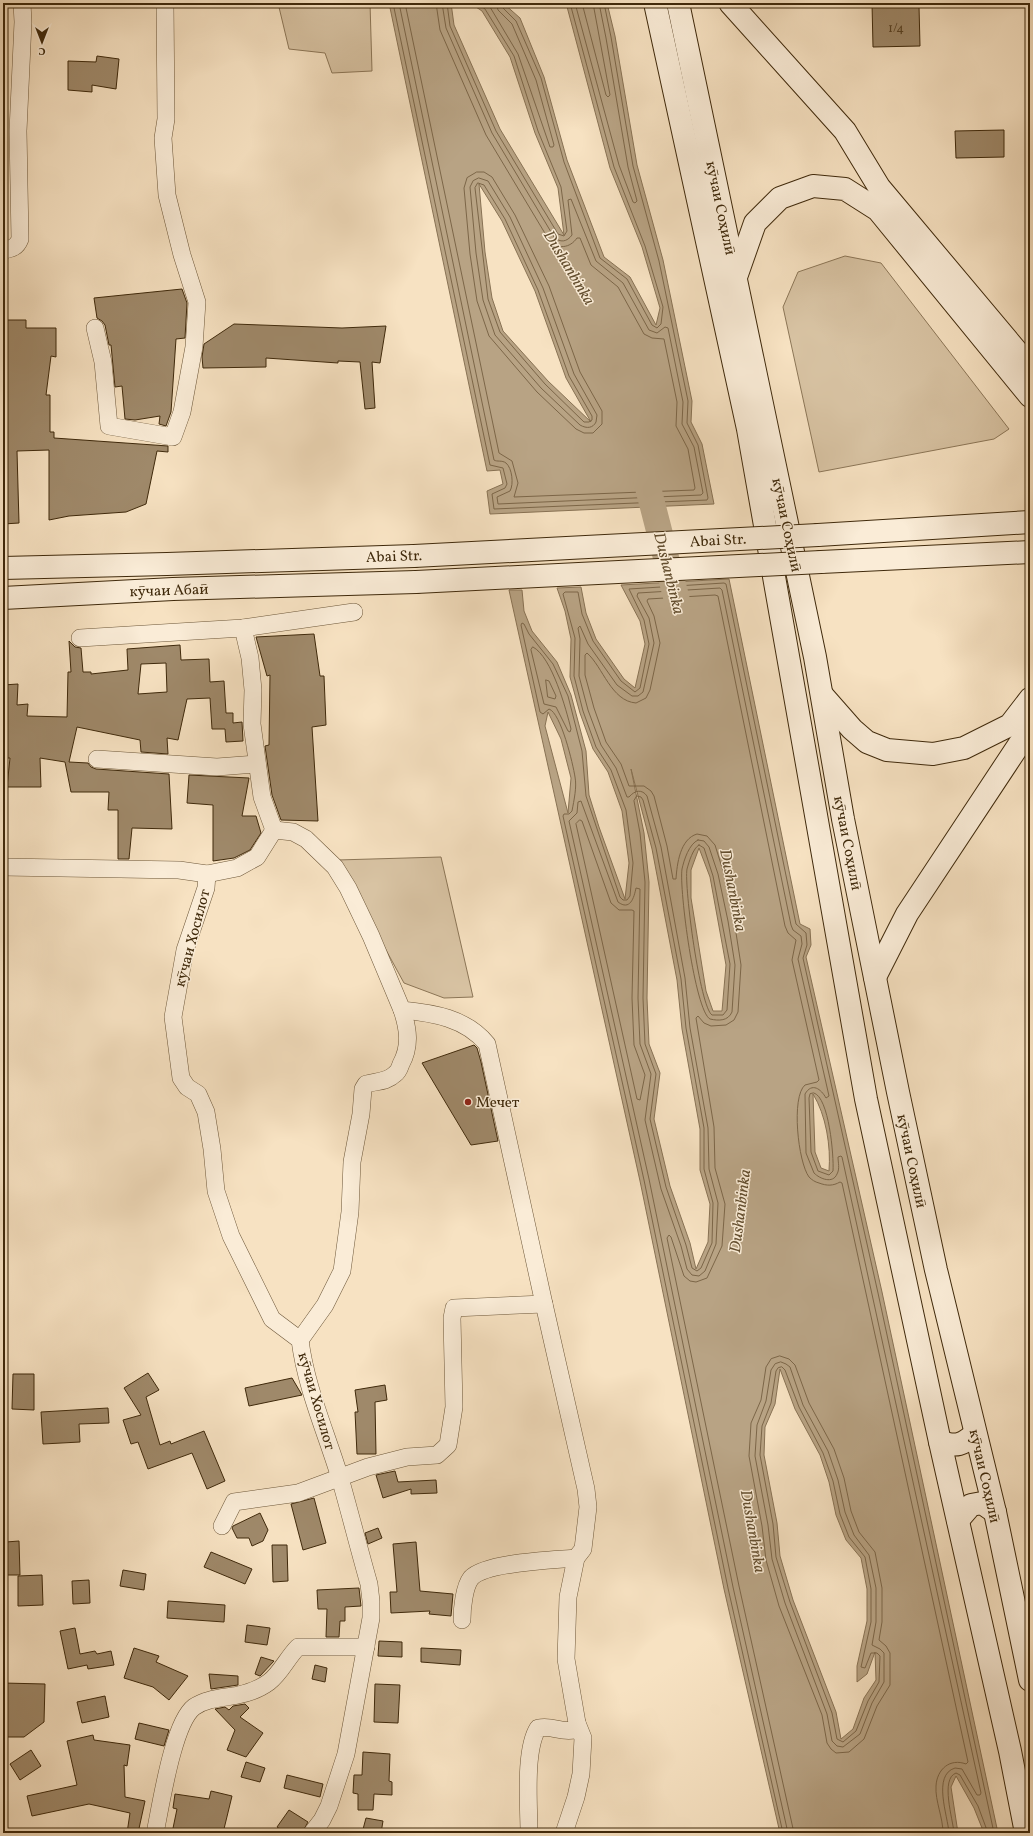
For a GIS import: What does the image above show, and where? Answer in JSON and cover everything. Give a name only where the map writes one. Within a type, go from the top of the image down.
[{"type":"main road","points":[[656,3],[748,429],[866,1099],[940,1442],[1010,1751],[1026,1833]]},
{"type":"main road","name":"кӯчаи Соҳилӣ","points":[[678,3],[822,696],[843,819],[936,1270],[994,1512],[1030,1680]]},
{"type":"main road","points":[[730,3],[845,131],[879,187],[1030,366]]},
{"type":"main road","points":[[736,277],[754,223],[780,198],[813,186],[844,189],[878,210],[1030,396]]},
{"type":"main road","name":"Abai Str.","points":[[3,568],[414,556],[818,535],[1030,522]]},
{"type":"main road","name":"Abai Str.","points":[[3,598],[173,589],[416,582],[1030,552]]},
{"type":"main road","points":[[822,696],[852,729],[867,742],[887,750],[933,754],[964,748],[1010,725],[1030,699]]},
{"type":"main road","points":[[875,977],[907,914],[1030,728]]},
{"type":"main road","points":[[940,1442],[953,1446],[965,1443],[975,1434]]},
{"type":"main road","points":[[958,1520],[971,1505],[982,1503],[994,1512]]},
{"type":"street","points":[[3,250],[14,248],[18,245],[20,239],[18,131],[23,22],[22,3]]},
{"type":"street","points":[[95,328],[103,362],[109,426],[173,437],[182,412],[194,346],[197,302],[182,255],[167,195],[164,138],[166,119],[165,3]]},
{"type":"street","points":[[80,638],[243,628],[354,612]]},
{"type":"street","points":[[243,628],[250,658],[253,690],[252,724],[262,797],[274,830]]},
{"type":"street","points":[[97,759],[217,767],[257,764]]},
{"type":"street","points":[[3,867],[179,870],[207,874],[237,868],[257,857],[274,830]]},
{"type":"street","points":[[274,830],[293,832],[306,839],[334,867],[348,888],[408,1026],[407,1051],[396,1074],[382,1081],[366,1084],[363,1089],[361,1114],[352,1162],[350,1212],[342,1272],[325,1305],[300,1340]]},
{"type":"street","name":"кӯчаи Хосилот","points":[[207,874],[206,888],[185,950],[173,1017],[180,1078],[187,1087],[198,1094],[206,1112],[212,1149],[216,1190],[232,1236],[272,1319],[300,1340],[303,1365],[340,1478],[369,1584],[372,1601],[371,1618],[346,1754],[329,1806],[322,1820],[312,1833]]},
{"type":"street","points":[[402,1010],[435,1013],[478,1032],[487,1044],[586,1489],[588,1507],[583,1549],[576,1558],[568,1597],[566,1659],[577,1723],[583,1738],[581,1774],[576,1798],[564,1833]]},
{"type":"street","points":[[222,1526],[234,1502],[298,1493],[368,1467],[407,1457],[437,1455],[448,1445],[454,1407],[452,1318],[454,1308],[544,1304]]},
{"type":"street","points":[[462,1620],[463,1599],[471,1578],[485,1570],[533,1561],[576,1558]]},
{"type":"street","points":[[155,1833],[168,1766],[178,1735],[193,1708],[204,1701],[240,1695],[269,1682],[280,1672],[298,1647],[366,1647]]},
{"type":"street","points":[[529,1833],[528,1779],[533,1736],[538,1728],[548,1726],[565,1732],[575,1730],[577,1723]]},
{"type":"shaded area","points":[[278,3],[370,3],[372,71],[332,73],[325,53],[289,49]]},
{"type":"shaded area","points":[[845,256],[881,263],[1009,429],[994,439],[819,472],[783,307],[798,272]]},
{"type":"shaded area","points":[[441,857],[473,997],[444,998],[404,983],[337,860]]},
{"type":"water","points":[[389,3],[451,3],[454,25],[500,129],[564,235],[558,188],[535,133],[510,57],[482,11],[470,3],[503,3],[520,18],[544,77],[567,160],[604,257],[630,277],[656,325],[660,308],[642,247],[610,168],[566,3],[607,3],[615,36],[637,165],[663,260],[692,401],[691,422],[702,444],[714,504],[490,514],[487,491],[503,484],[500,470],[487,471]],"holes":[[[479,184],[502,221],[535,291],[566,378],[591,422],[548,381],[503,331],[492,298],[485,252]]]},
{"type":"water","points":[[729,579],[800,924],[810,929],[811,945],[806,957],[882,1292],[998,1833],[984,1833],[974,1808],[956,1776],[951,1787],[958,1833],[780,1833],[724,1589],[640,1181],[509,590],[522,590],[524,611],[532,631],[557,662],[571,695],[586,751],[589,795],[625,899],[629,863],[622,811],[608,772],[593,749],[580,713],[570,677],[571,639],[565,611],[557,588],[581,587],[586,613],[596,639],[624,679],[635,688],[645,644],[640,621],[621,585]],"holes":[[[548,712],[561,739],[571,778],[568,813],[545,726]],[[631,769],[652,849],[677,980],[682,1029],[700,1129],[700,1170],[710,1204],[708,1242],[696,1269],[690,1243],[670,1186],[654,1119],[660,1073],[649,1044],[647,998],[649,882],[644,833]],[[699,848],[710,877],[726,965],[722,1011],[713,1011],[706,991],[691,898],[691,870]],[[813,1094],[818,1102],[827,1131],[829,1171],[821,1168],[815,1152]],[[780,1369],[795,1409],[820,1455],[829,1482],[836,1515],[846,1540],[861,1558],[867,1589],[867,1621],[857,1666],[857,1682],[867,1674],[875,1652],[876,1680],[864,1698],[853,1729],[841,1739],[836,1712],[793,1600],[780,1556],[777,1523],[764,1455],[765,1427],[775,1404]]]},
{"type":"building","points":[[872,3],[893,3],[893,7],[919,6],[920,46],[873,47]]},
{"type":"building","points":[[97,56],[119,59],[116,89],[92,85],[92,92],[68,90],[68,61],[96,62]]},
{"type":"building","points":[[1004,130],[1004,157],[956,158],[955,131]]},
{"type":"building","points":[[182,289],[187,303],[185,338],[176,339],[171,412],[166,426],[159,424],[160,416],[135,420],[125,419],[122,386],[115,387],[111,345],[109,345],[105,325],[97,318],[94,298]]},
{"type":"building","points":[[3,320],[26,320],[26,328],[56,328],[56,357],[51,356],[46,395],[50,395],[50,432],[54,432],[54,438],[168,446],[168,452],[157,451],[146,504],[126,512],[69,516],[49,520],[49,450],[17,451],[19,523],[3,524]]},
{"type":"building","points":[[234,324],[342,328],[386,326],[380,363],[372,362],[375,408],[365,409],[360,362],[338,361],[338,363],[266,358],[266,367],[203,368],[202,357],[204,344]]},
{"type":"building","points":[[314,634],[320,676],[324,676],[326,725],[312,727],[318,821],[281,820],[272,795],[265,746],[269,745],[270,675],[267,676],[256,637]]},
{"type":"building","points":[[69,641],[75,647],[81,648],[83,672],[91,672],[91,674],[128,670],[127,649],[180,645],[181,660],[209,659],[210,682],[224,681],[226,713],[233,713],[233,723],[242,722],[243,741],[226,742],[225,729],[212,729],[210,698],[187,699],[178,740],[167,738],[168,754],[141,752],[140,740],[77,727],[69,762],[88,763],[91,767],[96,769],[169,774],[172,829],[132,828],[129,859],[118,859],[118,810],[108,810],[109,792],[71,792],[65,762],[40,758],[41,787],[7,787],[10,758],[3,758],[3,685],[18,684],[17,705],[28,704],[27,716],[67,717],[68,672],[71,672]],"holes":[[[166,663],[167,692],[138,694],[141,664]]]},
{"type":"building","points":[[189,775],[249,778],[242,816],[256,816],[261,833],[250,850],[234,858],[213,861],[213,805],[187,803]]},
{"type":"building","name":"Мечет","points":[[474,1045],[477,1048],[481,1062],[498,1141],[471,1145],[422,1063]]},
{"type":"building","points":[[148,1373],[159,1390],[146,1397],[160,1445],[170,1441],[171,1444],[204,1431],[225,1481],[207,1489],[192,1453],[148,1469],[138,1442],[131,1444],[123,1420],[141,1415],[124,1388]]},
{"type":"building","points":[[13,1374],[34,1374],[34,1410],[12,1409]]},
{"type":"building","points":[[292,1378],[302,1395],[249,1406],[245,1388]]},
{"type":"building","points":[[385,1385],[387,1400],[375,1402],[376,1454],[357,1454],[355,1412],[358,1412],[355,1390]]},
{"type":"building","points":[[108,1408],[109,1423],[79,1424],[80,1442],[43,1444],[41,1412]]},
{"type":"building","points":[[395,1471],[398,1482],[436,1480],[437,1493],[411,1494],[411,1489],[383,1498],[376,1475]]},
{"type":"building","points":[[314,1498],[326,1543],[303,1550],[291,1504]]},
{"type":"building","points":[[260,1513],[268,1530],[263,1541],[252,1546],[249,1538],[237,1538],[232,1528],[233,1526]]},
{"type":"building","points":[[378,1528],[382,1538],[368,1544],[365,1533]]},
{"type":"building","points":[[19,1541],[20,1575],[3,1575],[3,1549],[6,1549],[6,1542]]},
{"type":"building","points":[[416,1542],[420,1591],[453,1594],[451,1616],[429,1614],[430,1611],[391,1613],[390,1592],[397,1592],[393,1544]]},
{"type":"building","points":[[272,1545],[287,1545],[288,1581],[273,1582]]},
{"type":"building","points":[[211,1552],[252,1569],[245,1584],[204,1567]]},
{"type":"building","points":[[123,1570],[146,1574],[144,1590],[120,1586]]},
{"type":"building","points":[[42,1575],[43,1605],[18,1606],[18,1576]]},
{"type":"building","points":[[89,1580],[90,1603],[73,1604],[72,1581]]},
{"type":"building","points":[[359,1588],[361,1606],[345,1607],[345,1621],[340,1621],[339,1637],[326,1637],[327,1609],[318,1609],[317,1590]]},
{"type":"building","points":[[168,1601],[225,1605],[224,1622],[167,1618]]},
{"type":"building","points":[[247,1625],[270,1628],[267,1645],[245,1642]]},
{"type":"building","points":[[75,1628],[80,1654],[95,1651],[97,1654],[111,1651],[114,1665],[88,1669],[87,1665],[68,1669],[60,1631]]},
{"type":"building","points":[[379,1641],[402,1642],[402,1657],[378,1656]]},
{"type":"building","points":[[134,1648],[159,1656],[156,1662],[188,1676],[169,1700],[153,1687],[124,1678]]},
{"type":"building","points":[[421,1648],[461,1650],[460,1665],[421,1662]]},
{"type":"building","points":[[261,1657],[274,1661],[260,1676],[255,1674]]},
{"type":"building","points":[[315,1665],[327,1668],[325,1682],[312,1679]]},
{"type":"building","points":[[209,1674],[238,1676],[238,1685],[211,1689]]},
{"type":"building","points":[[3,1683],[45,1684],[44,1722],[24,1737],[3,1737]]},
{"type":"building","points":[[375,1684],[400,1685],[398,1723],[374,1722]]},
{"type":"building","points":[[105,1696],[109,1717],[82,1723],[77,1702]]},
{"type":"building","points":[[245,1704],[249,1708],[240,1717],[263,1733],[246,1757],[227,1750],[235,1730],[215,1709],[225,1707],[229,1710],[233,1706]]},
{"type":"building","points":[[139,1723],[169,1730],[164,1746],[135,1739]]},
{"type":"building","points":[[93,1735],[94,1740],[130,1745],[127,1766],[124,1765],[125,1797],[145,1801],[138,1833],[127,1833],[130,1813],[89,1804],[32,1816],[27,1796],[77,1785],[67,1741]]},
{"type":"building","points":[[31,1750],[41,1766],[20,1780],[10,1764]]},
{"type":"building","points":[[363,1752],[390,1754],[389,1781],[392,1782],[392,1795],[374,1794],[373,1810],[358,1810],[358,1794],[353,1793],[354,1775],[362,1775]]},
{"type":"building","points":[[246,1762],[265,1768],[260,1782],[241,1777]]},
{"type":"building","points":[[287,1775],[323,1784],[320,1797],[284,1788]]},
{"type":"building","points":[[211,1791],[232,1796],[223,1833],[172,1833],[177,1809],[173,1808],[175,1794],[209,1799]]},
{"type":"building","points":[[289,1810],[308,1822],[302,1833],[286,1833],[277,1827]]},
{"type":"building","points":[[366,1818],[383,1821],[381,1833],[362,1833]]},
{"type":"waterway","name":"Dushanbinka","points":[[644,472],[681,616]]},
{"type":"place","name":"Мечет","points":[[468,1102]]}]
